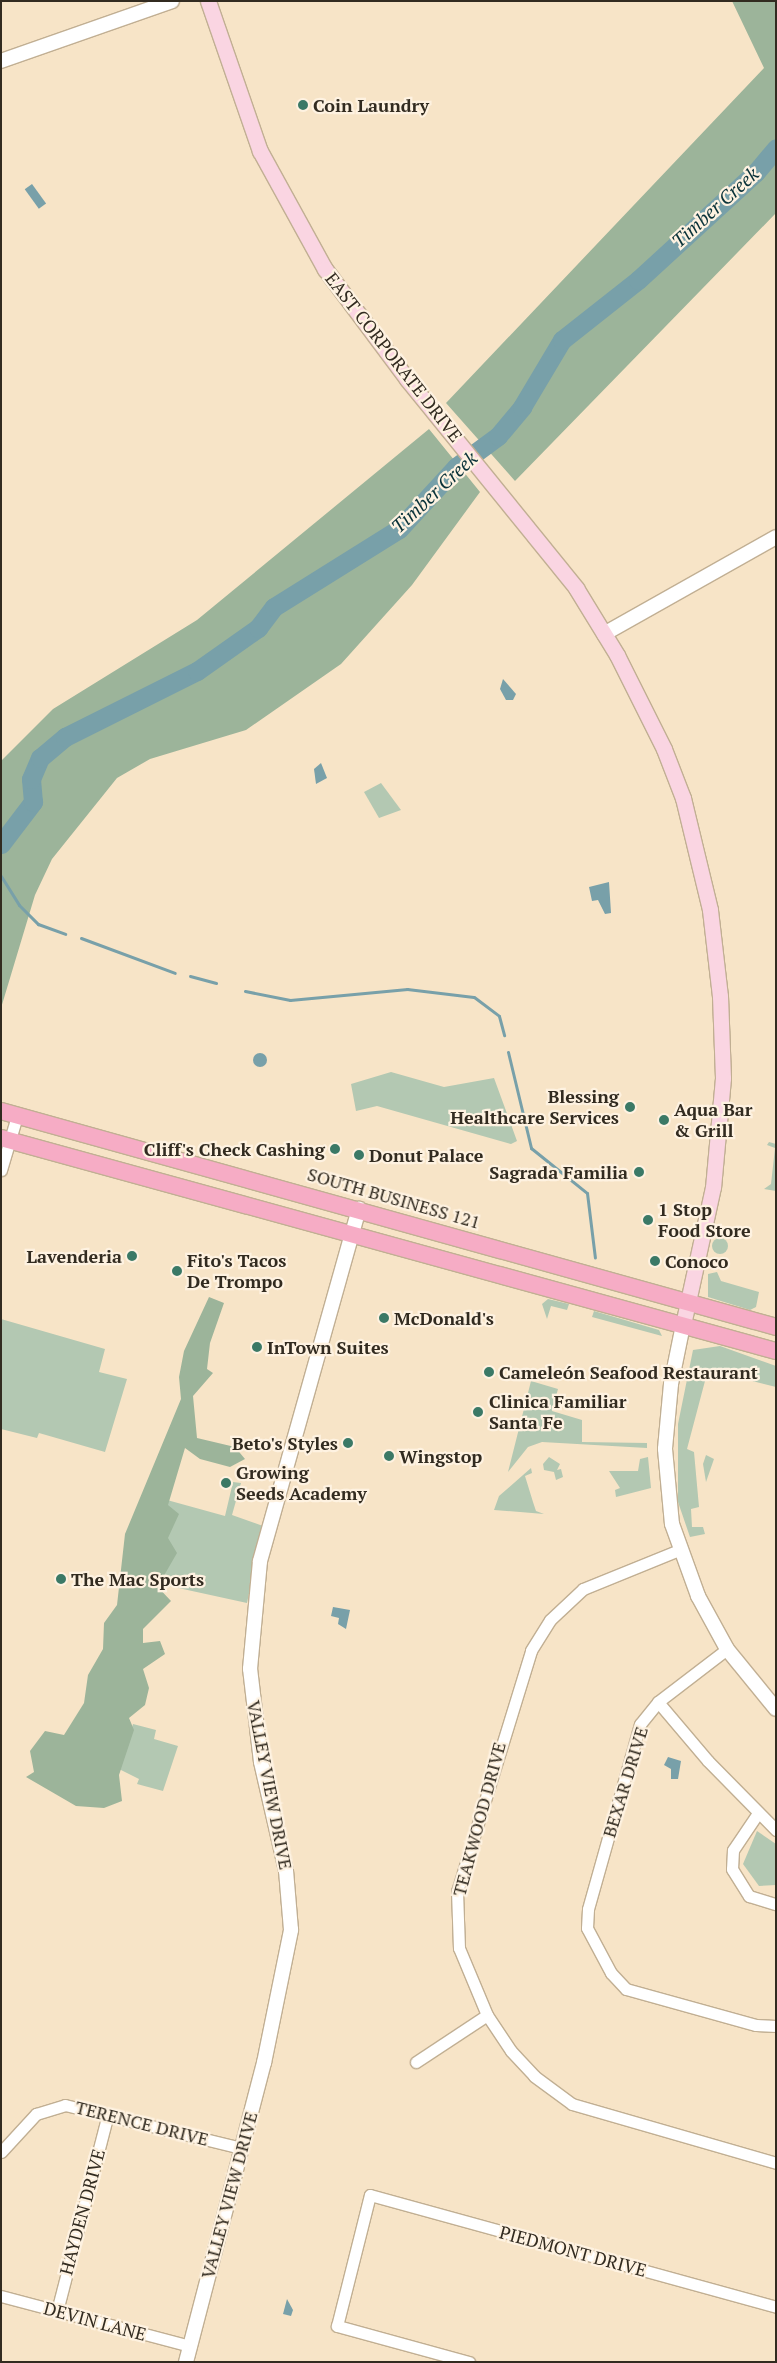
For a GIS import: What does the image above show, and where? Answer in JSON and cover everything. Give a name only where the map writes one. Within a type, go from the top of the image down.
[{"type":"main road","name":"EAST CORPORATE DRIVE","points":[[208,1],[260,151],[282,195],[325,269],[427,404],[495,485],[576,588],[604,634],[664,749],[683,798],[706,888],[716,953],[722,1052],[721,1125],[689,1303],[683,1325]]},
{"type":"main road","name":"SOUTH BUSINESS 121","points":[[9,1114],[359,1209],[776,1327]]},
{"type":"main road","points":[[5,1139],[776,1351]]},
{"type":"street","points":[[1,61],[172,1]]},
{"type":"street","points":[[604,634],[776,537]]},
{"type":"street","points":[[1,1170],[9,1114]]},
{"type":"street","name":"VALLEY VIEW DRIVE","points":[[186,2362],[281,1992],[291,1930],[286,1870],[254,1712],[252,1613],[260,1561],[359,1209]]},
{"type":"street","points":[[683,1325],[671,1384],[665,1449],[667,1497],[679,1550],[727,1649],[776,1709]]},
{"type":"street","name":"TEAKWOOD DRIVE","points":[[679,1550],[582,1589],[550,1620],[530,1651],[457,1891],[459,1948],[487,2015],[534,2076],[572,2104],[776,2163]]},
{"type":"street","name":"BEXAR DRIVE","points":[[727,1649],[658,1702],[640,1724],[588,1909],[587,1928],[597,1949],[626,1989],[756,2025],[776,2026]]},
{"type":"street","points":[[658,1702],[758,1813],[776,1830]]},
{"type":"street","points":[[758,1813],[733,1850],[732,1869],[749,1896],[776,1904]]},
{"type":"street","points":[[416,2062],[487,2015]]},
{"type":"street","name":"TERENCE DRIVE","points":[[1,2152],[29,2119],[50,2107],[72,2105],[242,2148]]},
{"type":"street","name":"HAYDEN DRIVE","points":[[57,2311],[108,2114]]},
{"type":"street","name":"PIEDMONT DRIVE","points":[[469,2362],[337,2326],[370,2195],[776,2307]]},
{"type":"street","name":"DEVIN LANE","points":[[1,2296],[190,2346]]},
{"type":"green space","points":[[732,1],[776,1],[776,213],[515,481],[446,403],[764,68]]},
{"type":"green space","points":[[429,429],[480,492],[412,585],[341,664],[246,730],[150,759],[117,778],[52,859],[35,895],[1,1008],[1,761],[53,709],[197,620]]},
{"type":"green space","points":[[381,783],[401,810],[379,818],[364,792]]},
{"type":"green space","points":[[391,1072],[444,1087],[494,1078],[517,1141],[511,1144],[377,1106],[356,1111],[351,1084]]},
{"type":"green space","points":[[769,1142],[776,1144],[776,1191],[764,1189],[771,1184],[775,1148],[767,1145]]},
{"type":"green space","points":[[720,1238],[726,1240],[728,1246],[726,1252],[720,1254],[714,1252],[712,1246],[714,1240]]},
{"type":"green space","points":[[717,1272],[721,1281],[759,1292],[756,1307],[750,1310],[708,1297],[708,1274]]},
{"type":"green space","points":[[209,1297],[224,1303],[210,1343],[207,1369],[213,1373],[193,1396],[197,1438],[235,1447],[245,1459],[230,1467],[200,1459],[185,1448],[168,1505],[179,1514],[168,1538],[177,1553],[162,1579],[154,1583],[171,1601],[143,1629],[143,1643],[160,1641],[165,1654],[143,1669],[149,1688],[145,1705],[129,1718],[134,1730],[119,1775],[122,1801],[104,1808],[76,1806],[26,1777],[34,1772],[30,1751],[45,1731],[64,1735],[84,1703],[88,1675],[103,1649],[104,1623],[117,1605],[125,1534],[181,1399],[179,1377],[184,1351]]},
{"type":"green space","points":[[548,1299],[569,1304],[567,1310],[551,1306],[547,1319],[542,1304]]},
{"type":"green space","points":[[594,1311],[659,1330],[662,1336],[592,1317]]},
{"type":"green space","points":[[1,1319],[105,1349],[99,1372],[127,1379],[105,1452],[39,1433],[37,1438],[1,1429]]},
{"type":"green space","points":[[720,1346],[776,1366],[776,1387],[717,1372],[705,1381],[687,1449],[694,1452],[699,1507],[691,1509],[692,1527],[703,1527],[705,1534],[690,1537],[678,1502],[678,1424],[693,1350]]},
{"type":"green space","points":[[531,1381],[558,1389],[552,1411],[582,1420],[582,1442],[647,1443],[647,1448],[542,1442],[528,1447],[508,1472]]},
{"type":"green space","points":[[706,1455],[714,1459],[706,1482],[703,1464]]},
{"type":"green space","points":[[549,1457],[560,1464],[557,1470],[561,1469],[563,1477],[556,1480],[554,1472],[544,1470],[543,1464]]},
{"type":"green space","points":[[648,1457],[651,1488],[616,1497],[615,1490],[620,1488],[609,1471],[638,1471],[640,1459]]},
{"type":"green space","points":[[531,1468],[532,1473],[525,1476],[536,1511],[544,1514],[494,1510],[499,1496]]},
{"type":"green space","points":[[233,1482],[241,1483],[232,1515],[263,1526],[247,1603],[160,1584],[167,1500],[225,1516]]},
{"type":"green space","points":[[133,1724],[156,1730],[154,1739],[178,1746],[163,1791],[137,1784],[139,1779],[119,1769]]},
{"type":"green space","points":[[757,1831],[776,1844],[776,1885],[759,1886],[743,1864]]},
{"type":"water","points":[[32,184],[46,203],[39,209],[25,189]]},
{"type":"water","points":[[503,679],[516,694],[513,700],[506,700],[500,689]]},
{"type":"water","points":[[321,763],[327,778],[316,784],[314,769]]},
{"type":"water","points":[[609,882],[611,913],[605,914],[598,900],[592,901],[589,887]]},
{"type":"water","points":[[257,1053],[263,1053],[267,1060],[263,1067],[257,1067],[253,1063],[253,1057]]},
{"type":"water","points":[[333,1607],[350,1610],[346,1629],[338,1624],[339,1618],[331,1616]]},
{"type":"water","points":[[668,1757],[681,1761],[678,1779],[671,1779],[671,1769],[664,1765]]},
{"type":"water","points":[[287,2299],[293,2310],[291,2316],[283,2314]]},
{"type":"waterway","name":"Timber Creek","points":[[1,844],[33,802],[31,779],[40,758],[65,737],[197,671],[258,628],[274,607],[399,529],[456,467],[498,436],[522,407],[562,340],[638,280],[756,172],[776,148]]},
{"type":"waterway","points":[[1,876],[19,905],[38,924],[65,934]]},
{"type":"waterway","points":[[81,938],[175,973]]},
{"type":"waterway","points":[[190,976],[216,983]]},
{"type":"waterway","points":[[245,991],[290,1000],[407,989],[474,997],[499,1016],[504,1035]]},
{"type":"waterway","points":[[508,1052],[531,1148],[587,1193],[595,1258]]},
{"type":"place","name":"Coin Laundry","points":[[303,105]]},
{"type":"place","name":"Blessing Healthcare Services","points":[[630,1107]]},
{"type":"place","name":"Aqua Bar & Grill","points":[[664,1120]]},
{"type":"place","name":"Cliff's Check Cashing","points":[[335,1149]]},
{"type":"place","name":"Donut Palace","points":[[359,1155]]},
{"type":"place","name":"Sagrada Familia","points":[[639,1172]]},
{"type":"place","name":"1 Stop Food Store","points":[[648,1220]]},
{"type":"place","name":"Lavenderia","points":[[132,1256]]},
{"type":"place","name":"Conoco","points":[[655,1261]]},
{"type":"place","name":"Fito's Tacos De Trompo","points":[[177,1271]]},
{"type":"place","name":"McDonald's","points":[[384,1318]]},
{"type":"place","name":"InTown Suites","points":[[257,1347]]},
{"type":"place","name":"Cameleón Seafood Restaurant","points":[[489,1372]]},
{"type":"place","name":"Clinica Familiar Santa Fe","points":[[478,1412]]},
{"type":"place","name":"Beto's Styles","points":[[348,1443]]},
{"type":"place","name":"Wingstop","points":[[389,1456]]},
{"type":"place","name":"Growing Seeds Academy","points":[[226,1483]]},
{"type":"place","name":"The Mac Sports","points":[[61,1579]]}]
